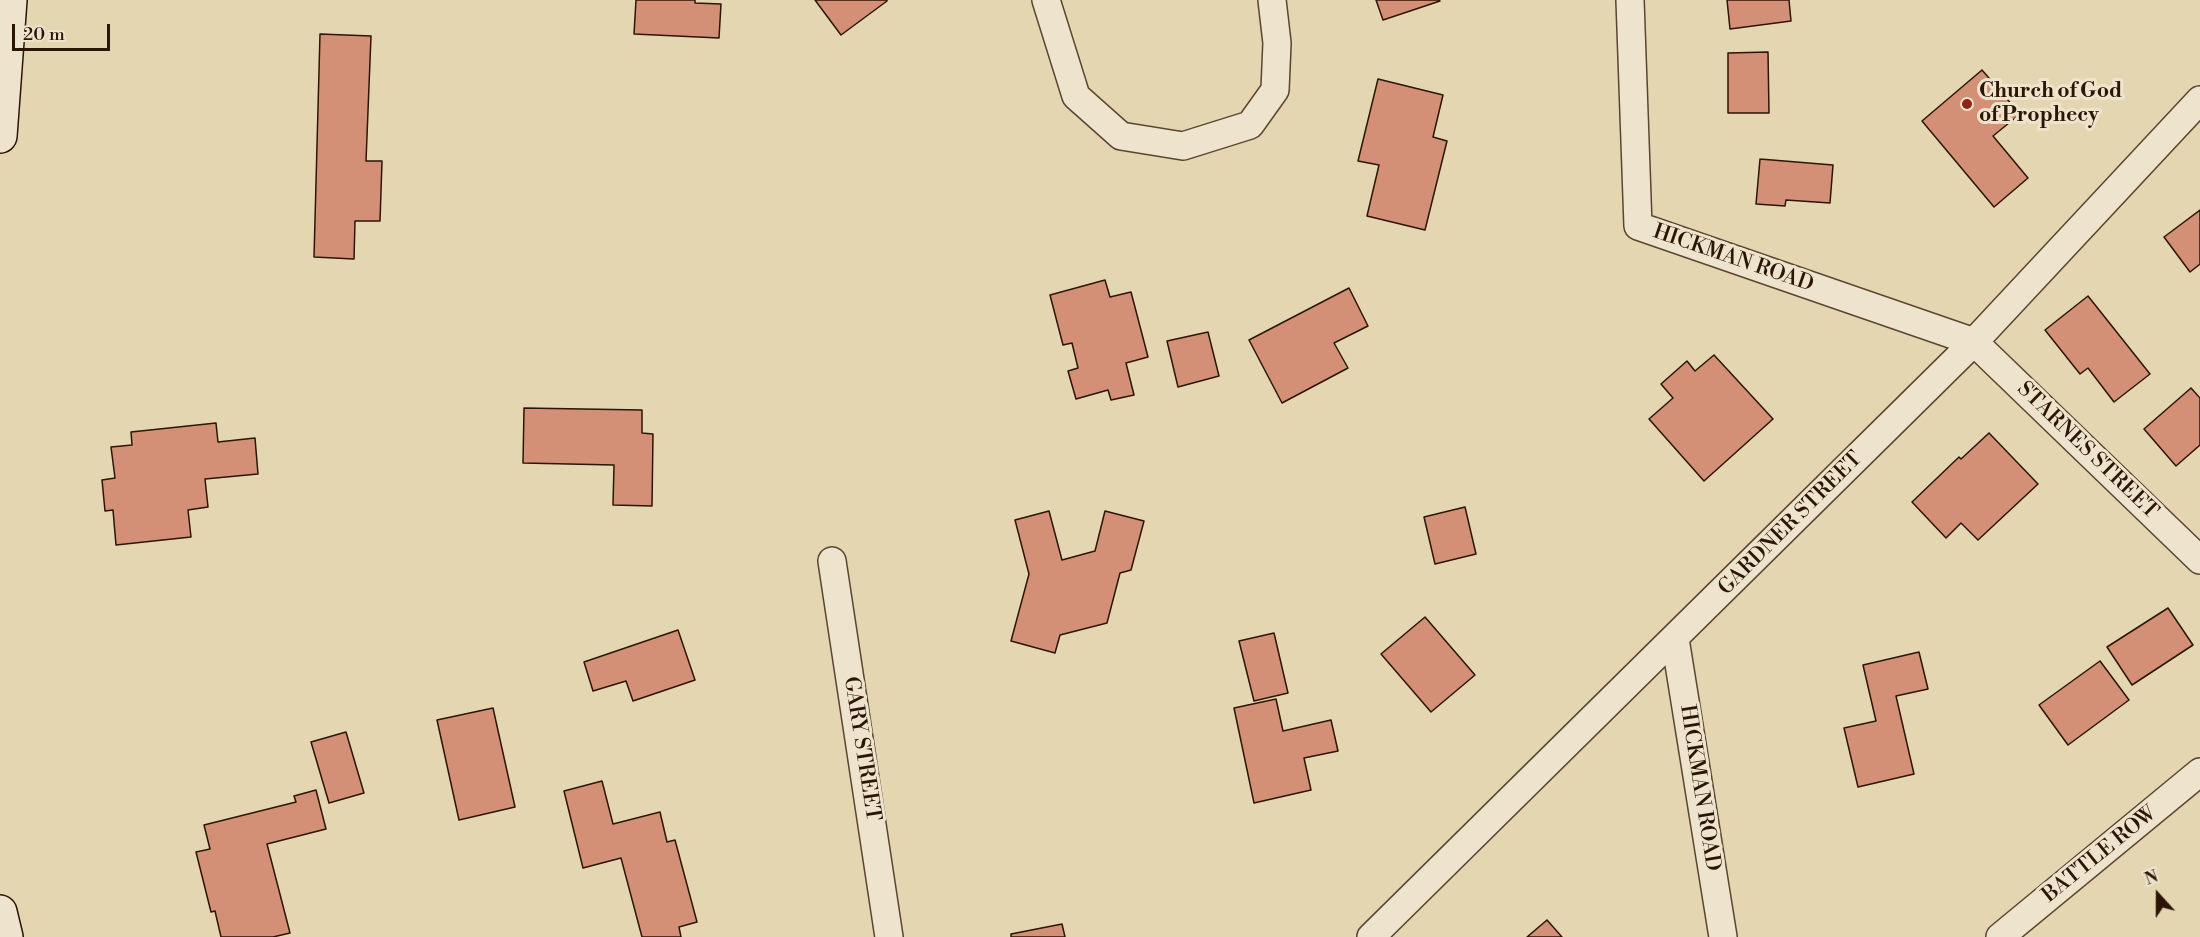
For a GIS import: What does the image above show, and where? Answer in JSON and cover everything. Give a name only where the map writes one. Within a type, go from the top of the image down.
[{"type":"street","points":[[0,136],[10,0]]},
{"type":"street","points":[[1046,0],[1077,96],[1121,136],[1183,146],[1250,124],[1275,90],[1278,43],[1272,0]]},
{"type":"street","name":"HICKMAN ROAD","points":[[1630,0],[1638,226],[1974,342]]},
{"type":"street","name":"GARDNER STREET","points":[[1371,937],[1974,342],[2200,100]]},
{"type":"street","name":"STARNES STREET","points":[[1974,342],[2200,560]]},
{"type":"street","name":"GARY STREET","points":[[832,561],[889,937]]},
{"type":"street","name":"HICKMAN ROAD","points":[[1675,639],[1723,937]]},
{"type":"street","name":"BATTLE ROW","points":[[2000,937],[2200,772]]},
{"type":"street","points":[[0,912],[6,937]]},
{"type":"building","points":[[636,0],[695,0],[695,3],[721,4],[719,38],[634,34]]},
{"type":"building","points":[[815,0],[887,0],[887,1],[841,35]]},
{"type":"building","points":[[1376,0],[1439,0],[1440,1],[1383,20]]},
{"type":"building","points":[[1727,0],[1789,0],[1791,21],[1730,29]]},
{"type":"building","points":[[320,34],[371,36],[366,161],[382,161],[380,221],[355,221],[354,259],[314,257]]},
{"type":"building","points":[[1768,52],[1769,113],[1728,113],[1728,53]]},
{"type":"building","points":[[1982,70],[2020,114],[1993,136],[2028,178],[1994,207],[1922,121]]},
{"type":"building","points":[[1378,79],[1443,95],[1433,137],[1447,141],[1425,230],[1367,216],[1379,165],[1358,161]]},
{"type":"building","points":[[1760,159],[1833,165],[1830,203],[1786,200],[1785,206],[1756,204]]},
{"type":"building","points":[[2200,210],[2200,264],[2190,272],[2164,237]]},
{"type":"building","points":[[1105,280],[1110,297],[1131,292],[1148,357],[1126,363],[1134,395],[1111,400],[1108,390],[1076,399],[1068,371],[1078,368],[1072,343],[1063,345],[1050,295]]},
{"type":"building","points":[[1349,288],[1368,326],[1334,343],[1348,368],[1282,403],[1249,340]]},
{"type":"building","points":[[2088,296],[2150,374],[2114,402],[2088,368],[2080,374],[2045,330]]},
{"type":"building","points":[[1208,332],[1219,376],[1178,387],[1167,341]]},
{"type":"building","points":[[1714,355],[1773,419],[1704,481],[1649,419],[1673,398],[1661,384],[1687,361],[1695,371]]},
{"type":"building","points":[[2191,388],[2200,398],[2200,445],[2176,466],[2144,429]]},
{"type":"building","points":[[524,408],[642,410],[642,433],[653,434],[652,506],[613,505],[614,465],[523,463]]},
{"type":"building","points":[[216,423],[218,442],[255,438],[258,474],[205,479],[208,507],[188,510],[191,537],[116,545],[113,510],[105,511],[102,480],[115,478],[111,447],[132,445],[131,432]]},
{"type":"building","points":[[1989,433],[2038,484],[1978,540],[1961,523],[1946,538],[1912,502],[1959,457],[1961,459]]},
{"type":"building","points":[[1465,507],[1476,554],[1435,564],[1424,517]]},
{"type":"building","points":[[1049,511],[1062,560],[1095,551],[1105,511],[1144,521],[1131,570],[1120,573],[1107,623],[1060,635],[1055,653],[1011,641],[1029,574],[1015,520]]},
{"type":"building","points":[[2168,608],[2193,645],[2132,685],[2107,647]]},
{"type":"building","points":[[1425,617],[1475,675],[1431,712],[1381,654]]},
{"type":"building","points":[[678,630],[695,680],[633,701],[626,681],[593,691],[584,662]]},
{"type":"building","points":[[1274,633],[1288,693],[1254,701],[1239,641]]},
{"type":"building","points":[[1919,652],[1928,689],[1896,696],[1914,774],[1858,787],[1844,728],[1876,721],[1863,665]]},
{"type":"building","points":[[2100,661],[2129,700],[2068,745],[2039,705]]},
{"type":"building","points":[[1276,699],[1283,731],[1331,720],[1338,751],[1304,758],[1311,790],[1254,803],[1234,708]]},
{"type":"building","points":[[493,708],[515,807],[459,820],[437,720]]},
{"type":"building","points":[[346,732],[364,793],[329,803],[311,742]]},
{"type":"building","points":[[602,781],[613,824],[660,812],[667,842],[675,840],[697,922],[679,927],[681,937],[642,937],[621,858],[583,868],[564,791]]},
{"type":"building","points":[[316,790],[326,829],[267,844],[290,933],[273,937],[221,937],[215,911],[211,912],[196,852],[210,849],[204,825],[296,802],[294,796]]},
{"type":"building","points":[[1547,920],[1562,937],[1527,937]]},
{"type":"building","points":[[1062,924],[1065,937],[1011,937],[1011,934]]},
{"type":"place","name":"Church of God of Prophecy","points":[[1967,104]]}]
